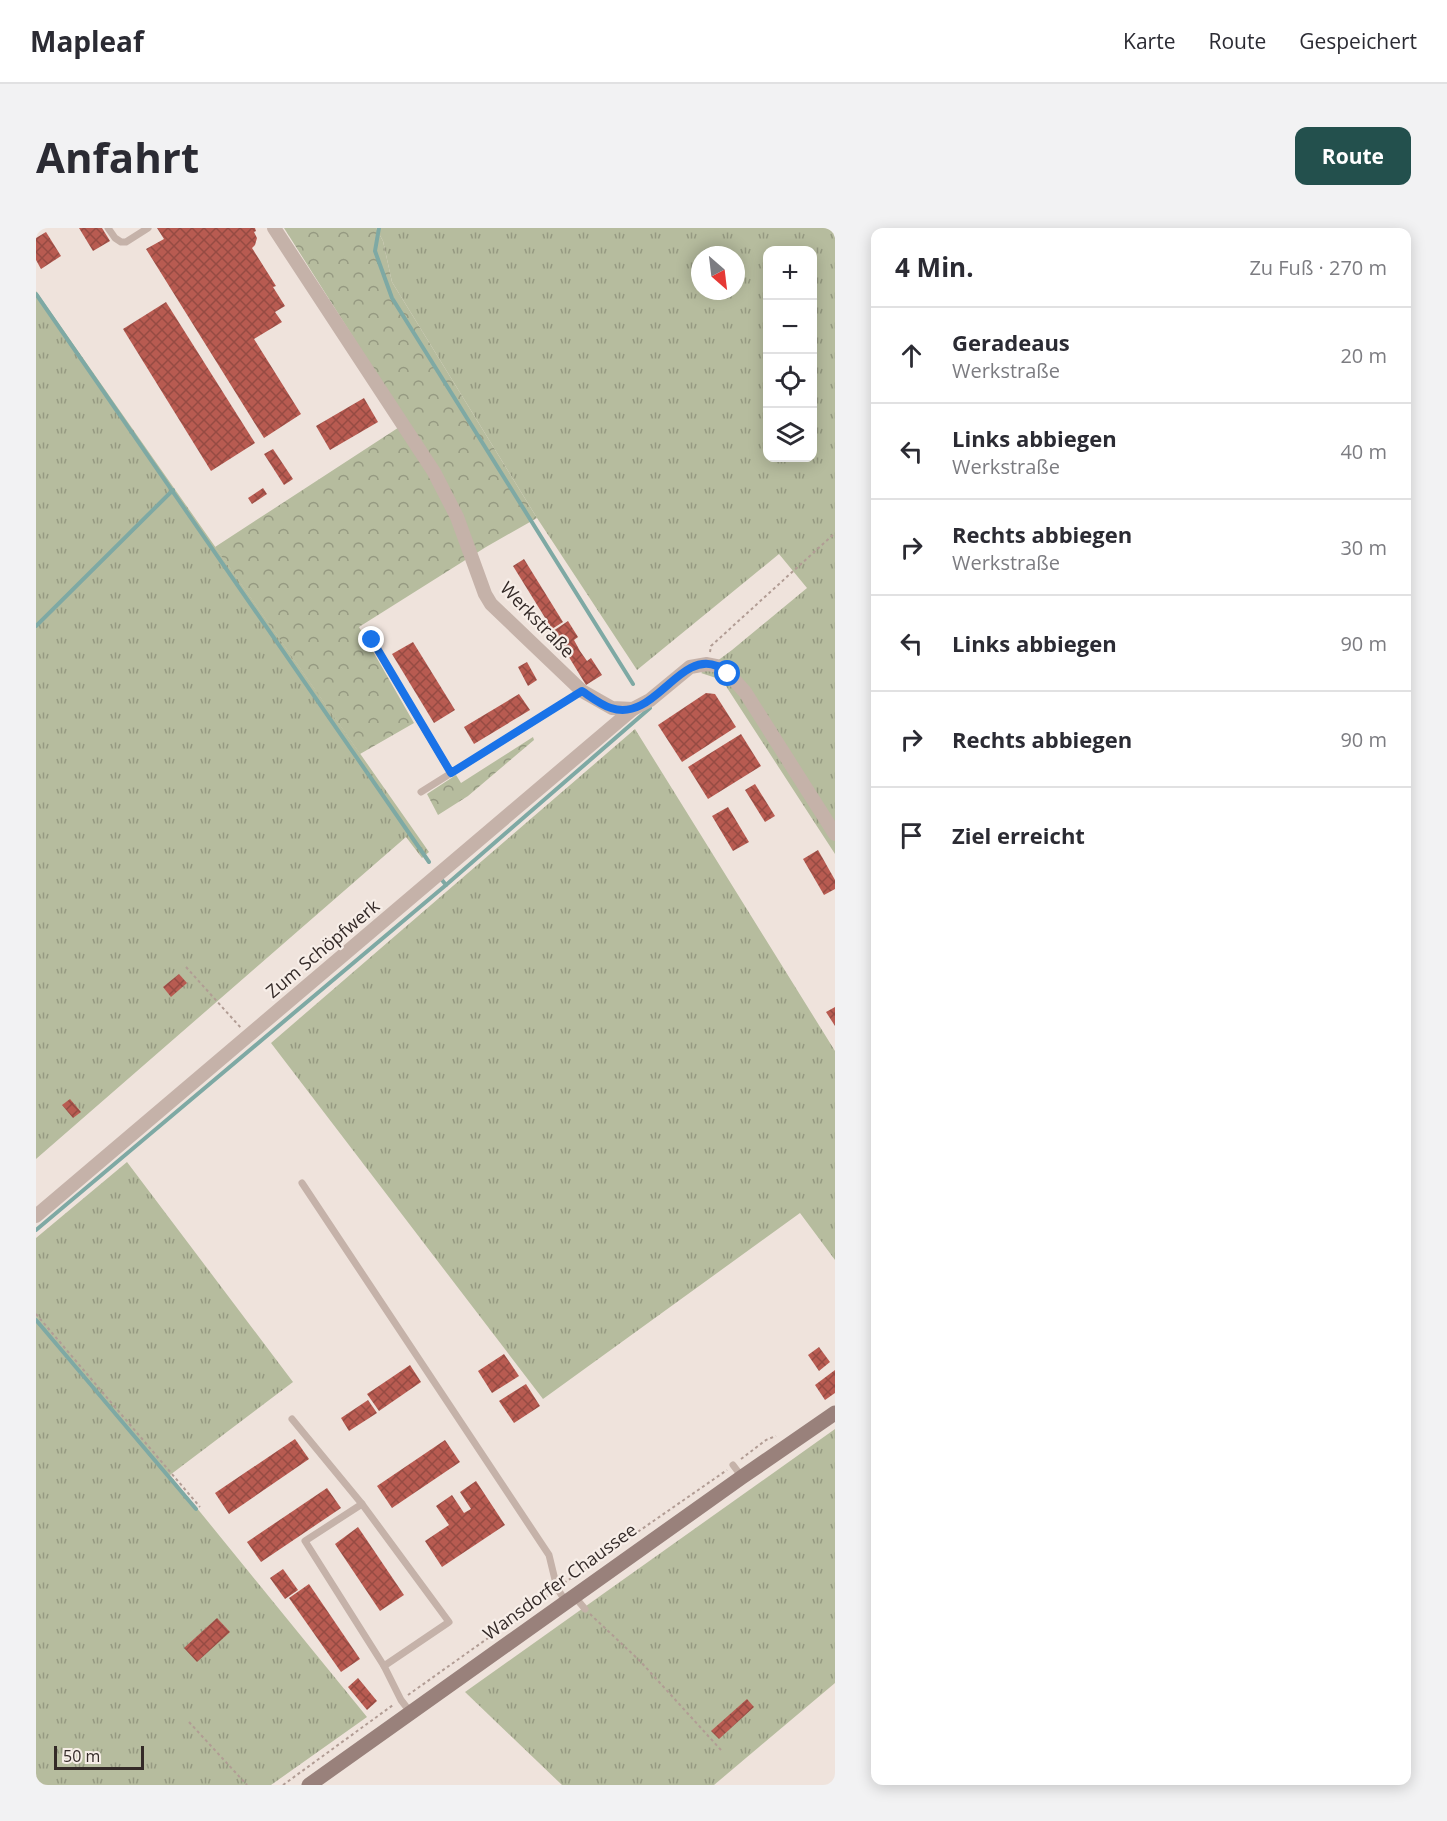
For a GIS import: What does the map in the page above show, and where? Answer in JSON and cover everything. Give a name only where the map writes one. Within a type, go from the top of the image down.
[{"type":"street","name":"Werkstraße","points":[[274,228],[434,472],[457,517],[485,594],[491,604],[582,691],[612,708],[633,710]]},
{"type":"street","points":[[633,710],[650,700],[690,667],[707,664],[717,666],[745,692],[835,834]]},
{"type":"street","name":"Zum Schöpfwerk","points":[[36,1216],[633,710]]},
{"type":"street","name":"Wansdorfer Chaussee","points":[[309,1785],[571,1599],[738,1471],[835,1413]]},
{"type":"lane","points":[[108,228],[115,238],[126,242],[148,228]]},
{"type":"lane","points":[[372,640],[451,773]]},
{"type":"lane","points":[[421,792],[582,691]]},
{"type":"lane","points":[[302,1183],[549,1555],[557,1588],[585,1609]]},
{"type":"lane","points":[[292,1419],[362,1504],[449,1622],[384,1666]]},
{"type":"lane","points":[[362,1504],[305,1541],[411,1713]]},
{"type":"path","points":[[707,664],[711,645],[835,532]]},
{"type":"path","points":[[186,967],[249,1036]]},
{"type":"path","points":[[36,1314],[200,1507]]},
{"type":"path","points":[[585,1609],[640,1661],[721,1750]]},
{"type":"path","points":[[189,1722],[247,1785]]},
{"type":"green space","points":[[284,228],[376,228],[383,241],[392,282],[537,518],[486,547],[359,627],[414,723],[360,754],[215,547],[407,422]]},
{"type":"green space","points":[[376,228],[835,228],[835,854],[722,680],[701,673],[807,588],[779,554],[637,670],[537,518],[392,282],[383,241]]},
{"type":"green space","points":[[36,291],[429,852],[422,858],[406,837],[36,1159]]},
{"type":"green space","points":[[635,729],[835,1051],[835,1260],[800,1213],[543,1399],[271,1043]]},
{"type":"green space","points":[[533,737],[534,740],[468,796],[438,815],[427,794],[456,775],[461,783]]},
{"type":"green space","points":[[127,1162],[293,1382],[170,1475],[367,1717],[271,1785],[36,1785],[36,1238]]},
{"type":"green space","points":[[835,1429],[835,1683],[714,1785],[562,1785],[465,1692]]},
{"type":"building","points":[[79,228],[102,228],[110,241],[93,251]]},
{"type":"building","points":[[157,228],[255,228],[257,238],[252,248],[276,286],[273,287],[285,306],[275,312],[282,322],[254,339],[301,414],[264,438],[146,249],[164,239]]},
{"type":"building","points":[[46,232],[61,256],[41,269],[36,260],[36,238]]},
{"type":"building","points":[[166,302],[255,443],[211,471],[123,329]]},
{"type":"building","points":[[364,398],[378,422],[330,450],[316,426]]},
{"type":"building","points":[[273,449],[293,479],[284,485],[264,454]]},
{"type":"building","points":[[263,488],[267,494],[252,504],[248,498]]},
{"type":"building","points":[[524,559],[563,622],[552,629],[513,566]]},
{"type":"building","points":[[568,621],[578,637],[574,640],[580,651],[587,661],[591,658],[602,675],[586,685],[553,631]]},
{"type":"building","points":[[413,642],[455,710],[434,723],[392,654]]},
{"type":"building","points":[[527,662],[537,680],[528,686],[518,667]]},
{"type":"building","points":[[706,693],[715,694],[736,727],[682,762],[658,725]]},
{"type":"building","points":[[519,694],[530,710],[474,744],[464,727]]},
{"type":"building","points":[[741,734],[761,766],[708,799],[688,767]]},
{"type":"building","points":[[755,784],[775,816],[765,822],[745,790]]},
{"type":"building","points":[[728,807],[749,842],[733,851],[712,816]]},
{"type":"building","points":[[818,850],[835,880],[835,889],[824,895],[803,859]]},
{"type":"building","points":[[179,974],[187,983],[171,997],[163,987]]},
{"type":"building","points":[[835,1007],[835,1026],[826,1012]]},
{"type":"building","points":[[70,1099],[81,1112],[73,1118],[62,1105]]},
{"type":"building","points":[[819,1347],[830,1362],[819,1371],[808,1355]]},
{"type":"building","points":[[504,1354],[519,1376],[492,1393],[478,1371]]},
{"type":"building","points":[[410,1365],[421,1382],[379,1411],[367,1394]]},
{"type":"building","points":[[835,1370],[835,1393],[825,1400],[815,1385]]},
{"type":"building","points":[[526,1384],[540,1406],[514,1423],[499,1401]]},
{"type":"building","points":[[368,1400],[377,1413],[349,1431],[341,1418]]},
{"type":"building","points":[[295,1439],[309,1459],[229,1514],[215,1493]]},
{"type":"building","points":[[445,1440],[460,1462],[392,1508],[377,1486]]},
{"type":"building","points":[[476,1481],[505,1525],[442,1567],[425,1541],[449,1525],[436,1506],[452,1495],[464,1513],[471,1509],[460,1492]]},
{"type":"building","points":[[327,1488],[341,1508],[261,1562],[247,1542]]},
{"type":"building","points":[[358,1527],[404,1595],[380,1611],[335,1544]]},
{"type":"building","points":[[283,1569],[298,1590],[285,1599],[270,1578]]},
{"type":"building","points":[[309,1584],[360,1659],[341,1672],[289,1598]]},
{"type":"building","points":[[217,1618],[230,1632],[197,1662],[184,1648]]},
{"type":"building","points":[[358,1678],[377,1701],[367,1710],[348,1687]]},
{"type":"building","points":[[747,1699],[754,1707],[719,1739],[711,1731]]},
{"type":"waterway","points":[[379,228],[375,251],[392,298],[633,684]]},
{"type":"waterway","points":[[36,294],[429,862]]},
{"type":"waterway","points":[[36,626],[173,490]]},
{"type":"waterway","points":[[446,885],[650,708]]},
{"type":"waterway","points":[[36,1230],[446,885],[442,880]]},
{"type":"waterway","points":[[36,1320],[196,1509]]},
{"type":"route","points":[[372,640],[451,773],[582,691],[612,708],[633,710],[650,700],[690,667],[707,664],[717,666],[728,674]]}]
